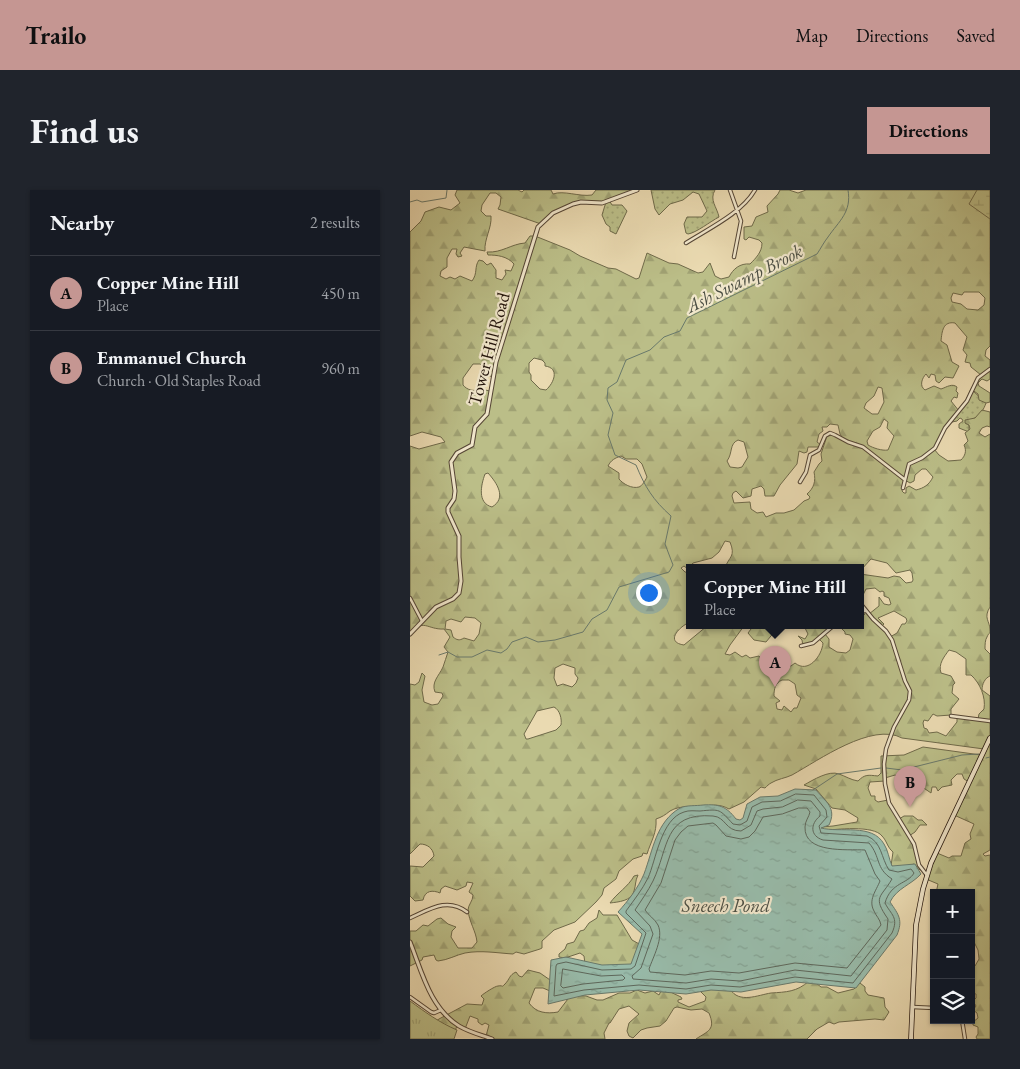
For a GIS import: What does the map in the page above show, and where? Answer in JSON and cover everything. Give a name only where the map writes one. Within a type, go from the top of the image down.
[{"type":"main road","points":[[912,1039],[916,925],[920,900],[927,875],[990,738]]},
{"type":"street","name":"Tower Hill Road","points":[[410,634],[437,606],[453,599],[459,592],[461,581],[459,536],[448,512],[455,491],[452,462],[457,453],[472,445],[475,428],[486,416],[496,362],[538,227],[553,212],[574,204],[581,202],[602,203],[637,190]]},
{"type":"street","points":[[730,190],[738,209],[740,221],[734,257]]},
{"type":"street","points":[[686,243],[738,209],[749,200],[755,190]]},
{"type":"street","points":[[903,488],[909,464],[936,448],[945,428],[967,401],[978,378],[990,369]]},
{"type":"street","points":[[800,482],[806,472],[810,455],[819,450],[826,436],[830,433],[863,447],[900,474],[905,480]]},
{"type":"street","points":[[410,598],[422,621]]},
{"type":"street","points":[[864,608],[892,640],[911,694],[889,740],[884,767],[890,803],[914,844],[919,864],[927,875]]},
{"type":"street","points":[[801,646],[813,643],[829,629]]},
{"type":"street","points":[[951,716],[990,721]]},
{"type":"street","points":[[410,918],[448,904],[459,906],[467,912]]},
{"type":"street","points":[[410,942],[430,992],[441,1010],[460,1026],[492,1039]]},
{"type":"street","points":[[410,996],[430,1012],[437,1013],[441,1010]]},
{"type":"street","points":[[913,1007],[930,1008]]},
{"type":"street","points":[[963,1024],[965,1039]]},
{"type":"green space","points":[[457,190],[518,190],[522,192],[524,190],[551,190],[553,194],[587,195],[592,195],[596,190],[631,190],[632,192],[602,203],[581,202],[553,212],[541,224],[498,209],[501,197],[496,193],[490,193],[482,205],[481,211],[486,216],[491,216],[485,251],[464,247],[460,253],[462,256],[458,257],[456,254],[457,249],[452,249],[447,258],[447,267],[441,271],[440,276],[446,279],[450,277],[455,279],[460,276],[472,281],[479,260],[487,265],[491,263],[496,270],[496,278],[502,280],[506,274],[505,270],[511,271],[514,264],[505,258],[488,255],[487,252],[525,243],[530,236],[535,236],[636,279],[639,278],[647,253],[698,273],[703,272],[710,263],[715,276],[721,279],[729,277],[740,266],[750,264],[758,255],[762,243],[749,237],[746,240],[744,239],[744,227],[752,226],[756,217],[768,212],[767,206],[780,190],[798,193],[806,190],[990,190],[990,346],[986,350],[985,356],[990,360],[990,379],[987,381],[982,379],[978,383],[979,386],[990,393],[990,402],[986,403],[979,400],[978,394],[971,389],[981,375],[971,367],[970,363],[965,362],[967,355],[963,350],[967,337],[955,323],[946,325],[941,341],[947,345],[952,362],[959,366],[953,378],[945,377],[939,383],[936,381],[935,375],[931,374],[929,378],[926,374],[922,384],[925,390],[934,386],[941,389],[951,385],[957,387],[957,398],[954,397],[951,401],[959,411],[946,427],[934,449],[948,461],[961,460],[964,455],[964,445],[968,441],[965,433],[970,429],[965,420],[975,418],[982,410],[990,412],[990,427],[982,428],[979,433],[985,437],[990,434],[990,607],[987,617],[990,633],[986,640],[985,649],[990,654],[990,676],[984,681],[982,690],[990,696],[990,850],[983,854],[985,856],[990,855],[990,1039],[977,1039],[978,1027],[973,1025],[978,1018],[975,1012],[975,966],[979,959],[975,944],[975,889],[937,889],[938,884],[926,879],[937,853],[949,858],[961,856],[965,843],[971,839],[970,834],[974,824],[954,815],[969,782],[964,779],[962,774],[957,774],[951,780],[952,785],[942,787],[938,791],[936,787],[932,787],[931,793],[915,782],[906,786],[898,784],[900,778],[895,775],[885,778],[885,781],[870,782],[868,788],[871,796],[875,796],[875,800],[878,802],[888,800],[899,819],[904,816],[913,816],[918,820],[922,820],[927,825],[920,825],[909,836],[914,845],[921,870],[914,864],[900,868],[891,866],[893,852],[884,838],[871,830],[836,829],[823,831],[821,827],[857,822],[858,818],[845,810],[832,808],[816,789],[804,785],[831,773],[858,781],[867,776],[878,776],[881,773],[881,756],[904,755],[923,747],[981,755],[984,749],[902,738],[890,734],[876,735],[846,745],[792,775],[773,782],[765,788],[761,787],[744,802],[729,809],[717,805],[683,807],[674,809],[656,819],[655,833],[647,854],[643,853],[642,856],[633,859],[619,871],[616,879],[604,888],[602,895],[596,902],[575,922],[554,930],[542,941],[542,948],[540,949],[524,954],[516,952],[513,954],[471,952],[438,961],[434,955],[423,957],[422,960],[410,966],[410,931],[416,931],[423,925],[428,926],[437,919],[441,918],[448,924],[456,927],[452,931],[451,937],[458,948],[472,948],[477,942],[468,910],[473,897],[469,892],[473,883],[467,882],[466,886],[457,890],[445,886],[441,889],[440,893],[432,891],[427,893],[423,900],[415,901],[410,896],[410,866],[423,867],[434,856],[431,849],[423,844],[420,844],[410,854],[410,684],[415,685],[419,682],[422,673],[425,676],[422,690],[424,702],[432,705],[438,704],[443,696],[442,693],[435,692],[434,685],[448,652],[444,647],[450,637],[444,629],[422,625],[410,635],[410,446],[419,449],[445,442],[441,437],[422,432],[410,436],[410,232],[421,221],[425,212],[439,207],[451,210],[460,203],[455,195]],"holes":[[[964,292],[979,292],[985,298],[984,305],[978,310],[967,309],[961,304],[952,302],[953,293],[962,295]],[[534,358],[542,360],[545,366],[553,370],[553,380],[546,390],[540,389],[531,380],[529,363]],[[473,364],[480,364],[487,370],[487,375],[493,377],[490,391],[466,388],[463,385],[463,378]],[[878,387],[882,388],[884,402],[878,414],[872,414],[864,408],[866,403],[874,396]],[[884,419],[888,422],[887,428],[894,436],[888,450],[880,450],[868,445],[867,441],[873,431],[880,427]],[[830,424],[838,425],[843,439],[834,435],[827,436],[821,454],[822,461],[814,472],[814,484],[807,494],[810,497],[809,499],[794,510],[766,517],[763,512],[757,513],[751,509],[750,502],[734,503],[732,496],[736,491],[743,498],[751,496],[752,489],[761,486],[764,489],[765,496],[774,496],[780,485],[797,464],[799,451],[804,453],[807,452],[808,447],[820,447],[821,445],[817,442],[819,434],[823,431],[822,427],[827,427]],[[738,440],[744,442],[748,457],[742,467],[730,467],[727,461],[732,446]],[[621,456],[626,459],[637,459],[642,464],[647,477],[641,486],[631,487],[625,484],[619,479],[619,473],[608,466],[615,458]],[[922,469],[926,469],[933,477],[924,487],[916,490],[909,486],[906,488],[906,493],[904,493],[902,491],[905,480],[910,483],[914,481],[915,475]],[[488,473],[495,481],[500,495],[497,503],[492,507],[484,502],[481,493],[485,474]],[[894,611],[906,618],[907,621],[905,624],[902,624],[897,633],[890,637],[881,627],[884,624],[878,618]],[[465,617],[475,618],[481,623],[479,634],[474,641],[464,638],[461,640],[457,639],[453,637],[451,630],[445,629],[446,621],[451,619],[461,622]],[[949,650],[956,652],[966,659],[966,675],[971,675],[977,682],[983,695],[984,709],[979,714],[978,719],[957,716],[957,722],[946,736],[937,732],[929,733],[924,728],[924,720],[928,721],[933,714],[937,716],[951,715],[951,709],[959,699],[952,693],[955,683],[951,676],[941,673],[942,661]],[[563,664],[575,668],[575,674],[578,678],[576,683],[572,687],[563,684],[557,686],[554,678],[555,668]],[[782,680],[789,680],[795,684],[797,695],[801,698],[797,708],[794,708],[791,712],[784,706],[782,710],[777,709],[776,703],[780,701],[774,696],[774,691],[775,686]],[[556,708],[560,715],[561,725],[556,730],[526,739],[524,734],[537,711]]]},
{"type":"green space","points":[[651,190],[715,190],[713,200],[719,217],[688,234],[684,224],[687,217],[702,217],[707,211],[699,194],[693,192],[683,200],[670,204],[659,215],[655,209]]},
{"type":"green space","points":[[977,190],[990,190],[990,219],[969,204]]},
{"type":"green space","points":[[609,200],[612,205],[622,205],[627,211],[616,234],[610,231],[610,227],[606,224],[602,215],[606,202]]},
{"type":"green space","points":[[971,389],[986,403],[978,416],[965,423],[969,425],[969,432],[959,428],[959,424],[963,421],[962,419],[951,421],[965,402]]},
{"type":"green space","points":[[751,629],[779,629],[775,631],[766,642],[754,640],[748,633]]},
{"type":"green space","points":[[638,875],[631,897],[610,903],[634,876]]},
{"type":"green space","points":[[599,910],[603,915],[617,915],[632,940],[641,945],[635,971],[585,964],[584,956],[580,953],[565,958],[559,957],[559,954],[565,949],[567,944],[574,942],[580,931],[584,930],[589,923],[597,918]]},
{"type":"green space","points":[[528,970],[540,973],[553,982],[550,991],[543,988],[535,988],[529,1003],[538,1011],[546,1013],[558,1012],[571,995],[603,1000],[619,993],[630,993],[637,990],[645,993],[653,991],[659,995],[662,989],[664,989],[681,997],[682,999],[678,1000],[678,1002],[689,1007],[705,1001],[706,997],[699,990],[730,989],[738,996],[749,997],[791,991],[809,981],[838,993],[854,989],[860,983],[865,987],[868,995],[884,998],[885,1007],[889,1012],[884,1020],[875,1019],[834,1024],[829,1022],[817,1029],[807,1039],[696,1039],[711,1027],[712,1023],[709,1013],[702,1009],[691,1010],[677,1007],[674,1008],[666,1021],[660,1026],[641,1030],[633,1038],[629,1036],[627,1031],[629,1023],[639,1014],[629,1006],[619,1009],[604,1033],[605,1039],[488,1039],[486,1036],[489,1025],[485,1023],[482,1025],[478,1022],[478,1019],[470,1016],[465,1029],[457,1026],[454,1033],[410,1039],[439,1019],[467,1004],[482,1005],[484,999],[482,995],[496,986],[503,986],[514,973],[516,972],[522,977]]},
{"type":"green space","points":[[410,1001],[439,1021],[457,1030],[454,1039],[410,1039]]},
{"type":"water","name":"Sneech Pond","points":[[795,789],[816,790],[827,802],[832,814],[831,819],[829,825],[821,828],[872,833],[879,837],[884,844],[892,866],[915,864],[921,874],[896,893],[890,902],[900,921],[897,935],[856,988],[796,982],[741,992],[711,990],[686,994],[639,990],[585,995],[548,1004],[551,960],[566,957],[602,965],[631,964],[642,934],[618,912],[639,884],[656,837],[672,814],[685,806],[714,805],[729,811],[736,819],[740,820],[743,818],[747,804],[760,797],[778,796]]},
{"type":"waterway","points":[[410,202],[446,198],[447,190]]},
{"type":"waterway","name":"Ash Swamp Brook","points":[[439,655],[448,652],[457,657],[472,657],[487,650],[501,653],[512,642],[526,637],[538,642],[555,640],[583,632],[592,619],[607,610],[619,587],[669,572],[673,565],[665,544],[671,516],[650,493],[636,465],[615,455],[608,435],[613,413],[607,400],[608,388],[617,382],[626,360],[650,350],[664,337],[680,331],[687,318],[817,254],[846,210],[849,198],[848,190]]},
{"type":"waterway","points":[[886,768],[902,770],[962,755],[979,754]]},
{"type":"waterway","points":[[986,758],[990,757]]},
{"type":"waterway","points":[[813,790],[837,774],[881,768]]},
{"type":"place","name":"Copper Mine Hill","points":[[775,687]]},
{"type":"place","name":"Emmanuel Church","points":[[910,807]]}]
